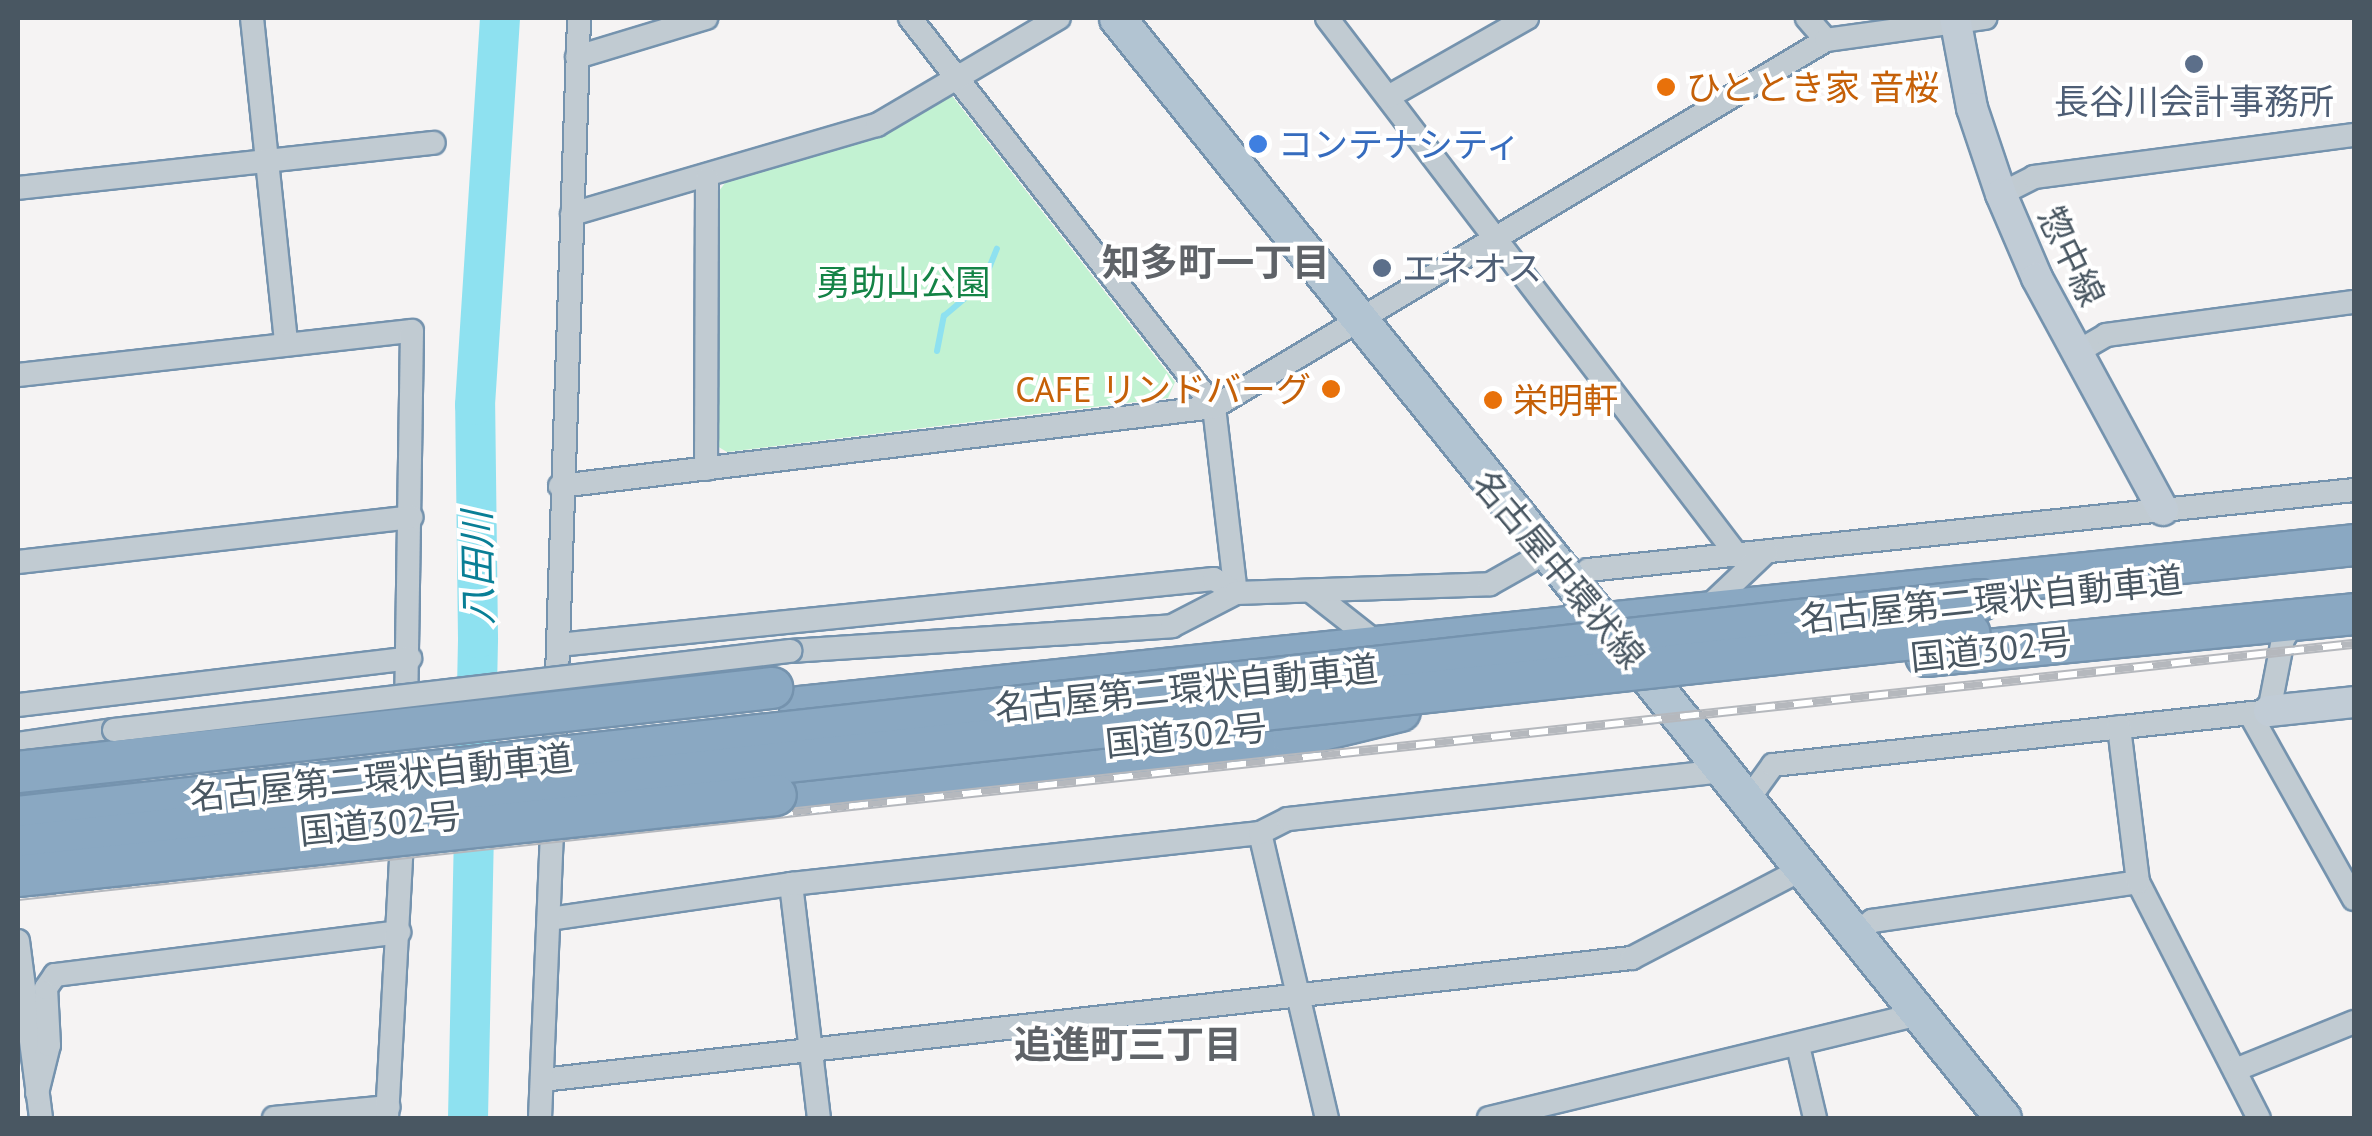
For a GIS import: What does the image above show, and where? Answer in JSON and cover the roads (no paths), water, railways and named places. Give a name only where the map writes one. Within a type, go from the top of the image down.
[{"type":"highway","name":"国道302号","points":[[18,793],[786,698],[1016,684],[1598,620],[2354,545]]},
{"type":"highway","name":"名古屋第二環状自動車道","points":[[18,816],[2354,562]]},
{"type":"highway","name":"名古屋第二環状自動車道","points":[[18,846],[1969,633],[2354,598]]},
{"type":"highway","name":"国道302号","points":[[18,862],[384,822],[1293,736],[1400,711],[2354,614]]},
{"type":"highway","points":[[18,772],[786,698]]},
{"type":"highway","points":[[18,876],[774,787]]},
{"type":"main road","name":"名古屋中環状線","points":[[1116,18],[1356,322],[1598,620],[1656,685],[1800,870],[2003,1118]]},
{"type":"street","points":[[252,18],[286,344]]},
{"type":"street","points":[[540,1118],[579,18]]},
{"type":"street","points":[[577,58],[706,18]]},
{"type":"street","points":[[910,18],[1214,406],[1236,593]]},
{"type":"street","points":[[572,214],[707,178],[877,125],[1059,18]]},
{"type":"street","points":[[1327,18],[1738,555]]},
{"type":"street","points":[[1807,18],[1826,40]]},
{"type":"street","points":[[560,486],[1214,406],[1826,40],[1966,19]]},
{"type":"street","name":"惣中線","points":[[1966,19],[1972,108],[2001,194],[2077,352],[2163,510]]},
{"type":"street","points":[[1388,97],[1516,20]]},
{"type":"street","points":[[2001,194],[2034,177],[2354,135]]},
{"type":"street","points":[[18,188],[434,143]]},
{"type":"street","points":[[706,470],[707,178]]},
{"type":"street","points":[[2077,352],[2106,335],[2354,302]]},
{"type":"street","points":[[18,375],[412,331],[410,658],[387,1113],[274,1118]]},
{"type":"street","points":[[1588,570],[2354,490]]},
{"type":"street","points":[[18,562],[411,517]]},
{"type":"street","points":[[1706,609],[1766,552]]},
{"type":"street","points":[[18,744],[790,651],[1172,626],[1236,593],[1490,584],[1545,553]]},
{"type":"street","points":[[558,645],[1214,579],[1236,593]]},
{"type":"street","points":[[1309,590],[1378,644]]},
{"type":"street","points":[[2297,618],[2283,639],[2260,712],[2354,899]]},
{"type":"street","points":[[18,705],[410,658]]},
{"type":"street","points":[[1747,801],[1773,766],[2354,702]]},
{"type":"street","points":[[2119,726],[2138,882],[2259,1118]]},
{"type":"street","points":[[549,919],[791,884],[1260,833],[1288,819],[1725,771]]},
{"type":"street","points":[[1260,833],[1327,1118]]},
{"type":"street","points":[[542,1080],[1632,958],[1800,870]]},
{"type":"street","points":[[1854,935],[1872,921],[2138,882]]},
{"type":"street","points":[[791,884],[819,1118]]},
{"type":"street","points":[[38,1093],[49,1045],[46,988],[55,976],[399,932]]},
{"type":"street","points":[[18,941],[41,1118]]},
{"type":"street","points":[[1489,1118],[1919,1014]]},
{"type":"street","points":[[2235,1070],[2354,1022]]},
{"type":"street","points":[[1798,1046],[1815,1118]]},
{"type":"street","points":[[18,1058],[38,1093]]},
{"type":"waterway","name":"八田川","points":[[468,1118],[478,638],[475,405],[500,18]]},
{"type":"waterway","points":[[937,351],[944,316],[983,283],[997,249]]},
{"type":"railway","points":[[18,896],[2354,644]]},
{"type":"place","name":"長谷川会計事務所","points":[[2194,64]]},
{"type":"place","name":"ひととき家 音桜","points":[[1666,87]]},
{"type":"place","name":"コンテナシティ","points":[[1258,144]]},
{"type":"place","name":"エネオス","points":[[1382,268]]},
{"type":"place","name":"CAFE リンドバーグ","points":[[1331,389]]},
{"type":"place","name":"栄明軒","points":[[1493,400]]},
{"type":"district","name":"知多町一丁目","points":[[1216,262]]},
{"type":"district","name":"追進町三丁目","points":[[1128,1044]]},
{"type":"park label","name":"勇助山公園","points":[[903,282]]}]
